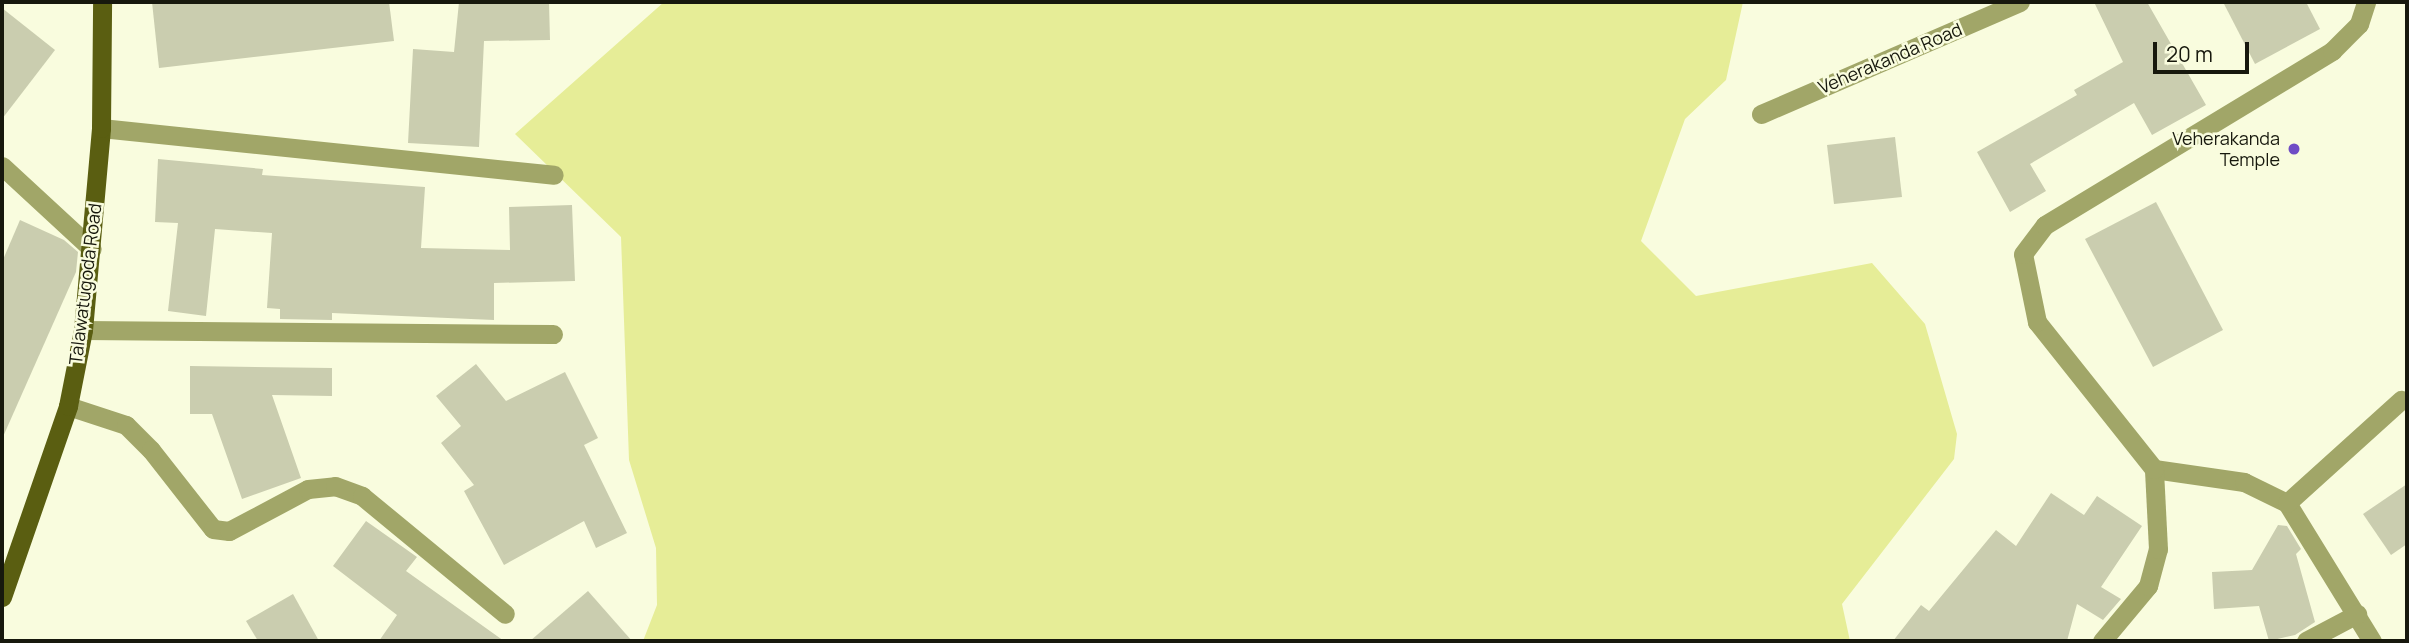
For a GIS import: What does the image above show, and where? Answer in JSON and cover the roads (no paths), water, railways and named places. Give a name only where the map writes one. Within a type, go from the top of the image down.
[{"type":"main road","name":"Talawatugoda Road","points":[[2,597],[68,407],[83,330],[101,128],[103,2]]},
{"type":"street","name":"Veherakanda Road","points":[[1761,114],[2020,2]]},
{"type":"street","points":[[2102,641],[2148,586],[2158,549],[2154,469],[2037,322],[2023,254],[2045,225],[2332,51],[2359,24],[2366,2]]},
{"type":"street","points":[[101,128],[554,175]]},
{"type":"street","points":[[2,166],[92,249]]},
{"type":"street","points":[[83,330],[552,334]]},
{"type":"street","points":[[2287,503],[2402,400]]},
{"type":"street","points":[[68,407],[126,425],[152,450],[213,529],[229,531],[307,489],[335,486],[362,496],[505,614]]},
{"type":"street","points":[[2154,469],[2244,482],[2287,503],[2372,641]]},
{"type":"street","points":[[2306,641],[2357,614]]},
{"type":"place","name":"Veherakanda Temple","points":[[2294,149]]}]
